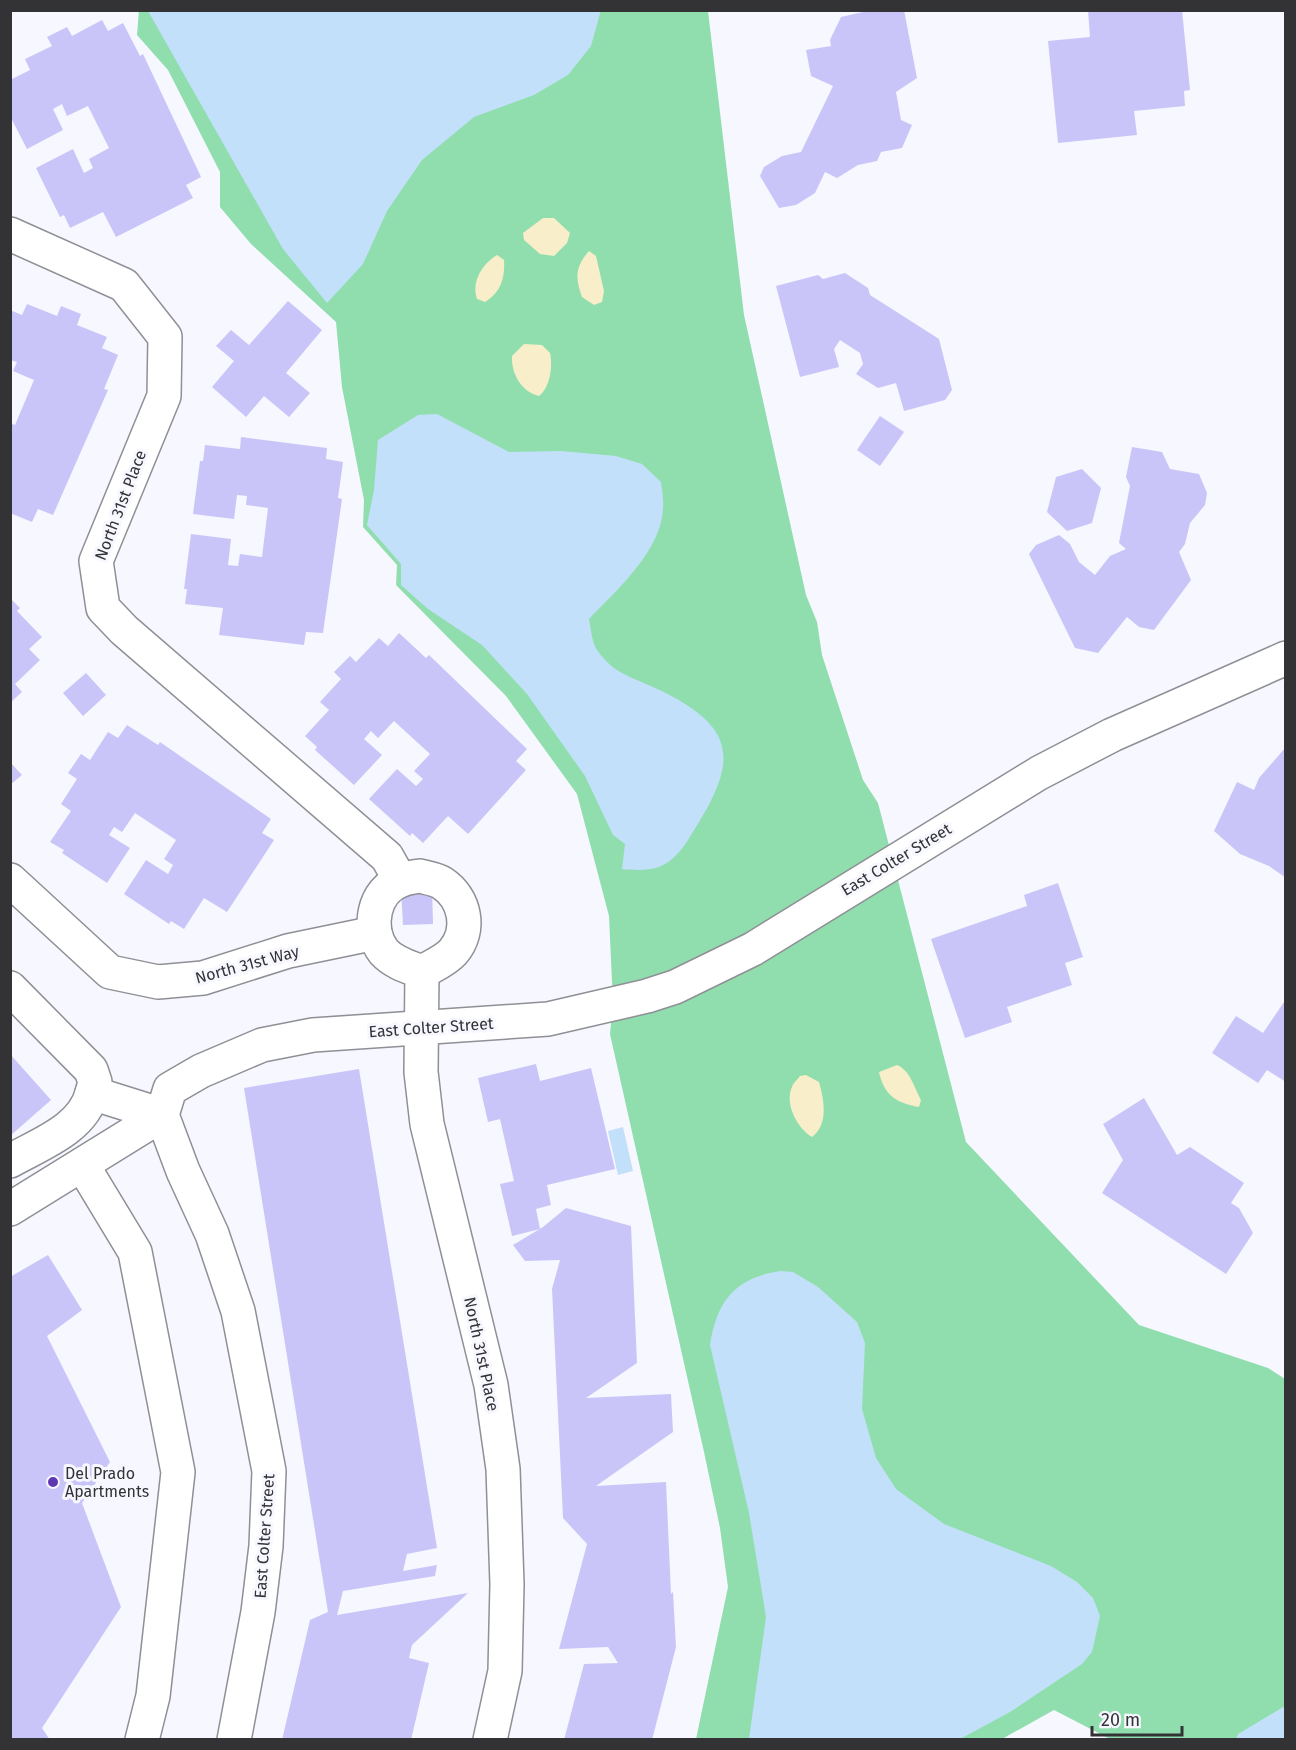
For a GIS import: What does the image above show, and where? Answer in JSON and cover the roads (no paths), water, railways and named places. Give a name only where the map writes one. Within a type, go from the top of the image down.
[{"type":"street","name":"North 31st Place","points":[[10,234],[124,285],[165,337],[164,396],[96,561],[103,608],[124,630],[387,856],[400,880]]},
{"type":"street","name":"East Colter Street","points":[[234,1740],[258,1612],[266,1546],[269,1471],[238,1311],[212,1234],[183,1171],[162,1115],[170,1089],[201,1071],[262,1045],[313,1035],[548,1019],[661,991],[753,949],[1038,773],[1112,735],[1286,658]]},
{"type":"street","points":[[420,876],[440,881],[454,892],[463,908],[465,924],[462,938],[453,951],[422,972],[396,961],[384,951],[375,933],[376,907],[387,889],[400,880],[420,876]]},
{"type":"street","name":"North 31st Way","points":[[10,880],[110,972],[158,982],[203,978],[288,951],[375,933]]},
{"type":"street","name":"North 31st Place","points":[[422,972],[422,1072],[427,1124],[491,1385],[503,1469],[507,1584],[506,1671],[490,1740]]},
{"type":"street","points":[[10,988],[91,1070],[94,1082],[89,1107],[78,1121],[10,1161]]},
{"type":"street","points":[[92,1094],[162,1115]]},
{"type":"street","points":[[10,1209],[83,1166],[162,1115]]},
{"type":"street","points":[[83,1166],[135,1252],[178,1472],[153,1696],[142,1740]]},
{"type":"water","points":[[601,10],[591,46],[568,75],[534,95],[474,117],[422,160],[387,211],[363,264],[327,303],[283,249],[148,11]]},
{"type":"water","points":[[437,414],[509,452],[561,451],[616,456],[642,464],[661,482],[663,509],[654,540],[646,555],[624,583],[589,619],[595,647],[609,664],[622,673],[683,703],[704,718],[717,734],[723,751],[722,770],[716,790],[704,814],[681,850],[667,863],[652,869],[622,869],[625,844],[613,835],[585,776],[527,694],[482,645],[428,609],[401,585],[401,564],[367,525],[374,490],[378,440],[418,415]]},
{"type":"water","points":[[623,1127],[633,1171],[618,1175],[608,1131]]},
{"type":"water","points":[[781,1271],[793,1272],[818,1287],[857,1322],[865,1343],[862,1409],[876,1458],[896,1489],[944,1524],[1051,1566],[1077,1582],[1093,1598],[1100,1616],[1092,1652],[1082,1664],[1010,1712],[960,1739],[749,1739],[766,1617],[749,1513],[710,1345],[718,1315],[731,1293],[752,1279]]},
{"type":"water","points":[[1285,1706],[1285,1739],[1236,1739],[1238,1734]]},
{"type":"place","name":"Del Prado Apartments","points":[[53,1482]]}]
